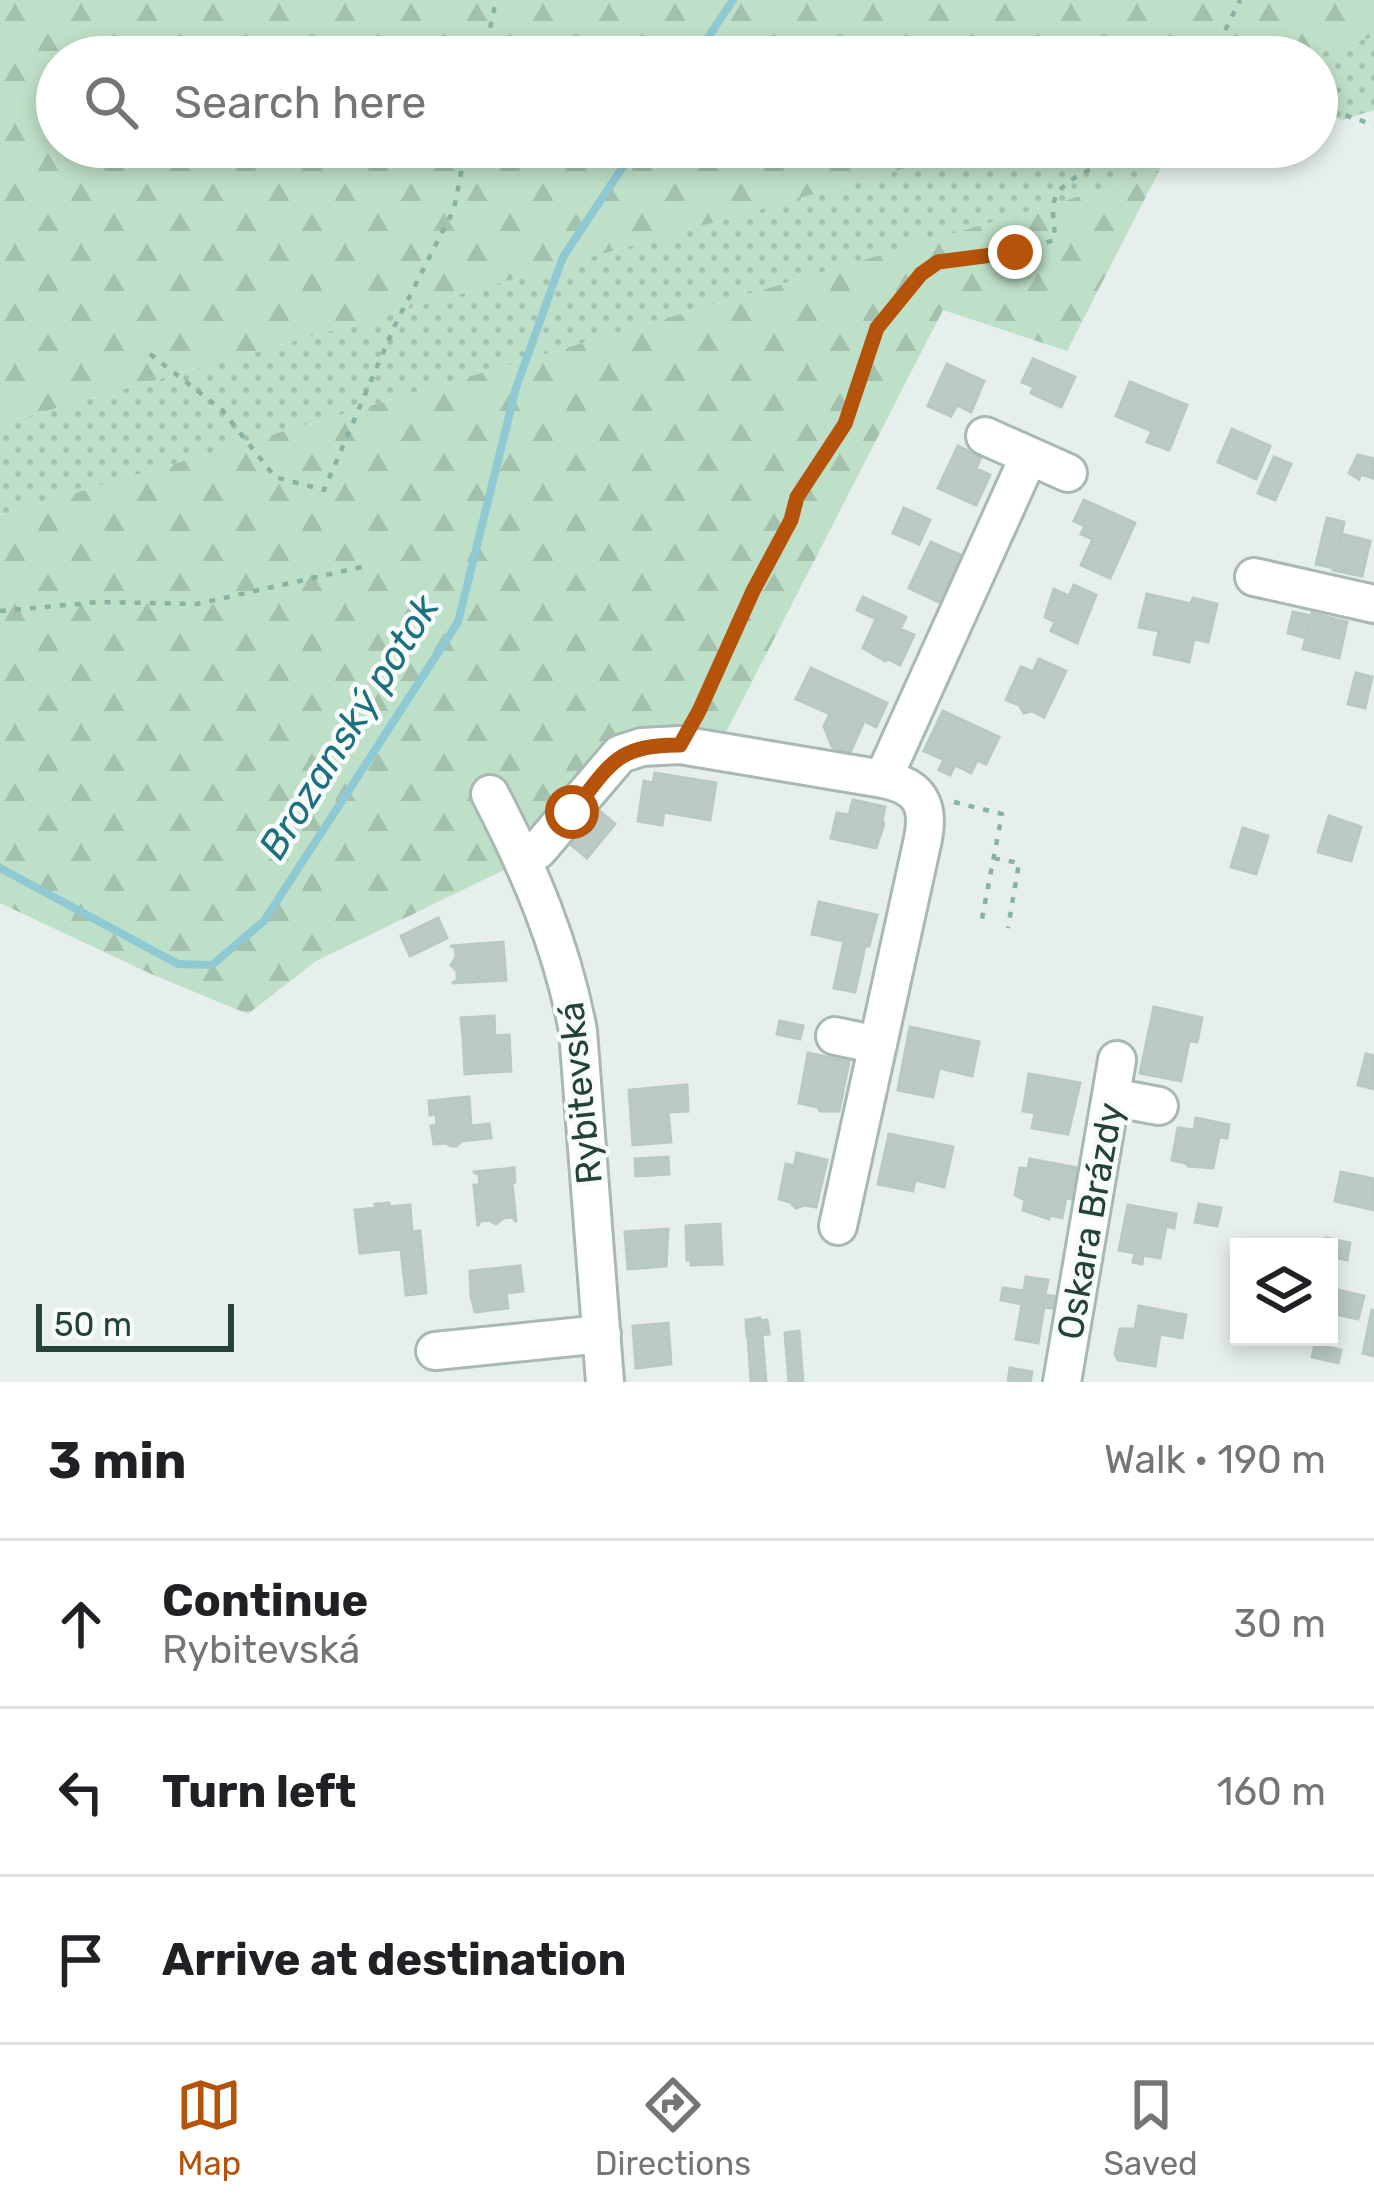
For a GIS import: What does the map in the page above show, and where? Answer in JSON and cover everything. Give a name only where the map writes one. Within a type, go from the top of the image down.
[{"type":"street","points":[[985,436],[1068,473]]},
{"type":"street","points":[[883,779],[1029,456]]},
{"type":"street","points":[[1254,577],[1374,604]]},
{"type":"street","points":[[524,859],[538,850],[620,754],[641,747],[680,745],[900,782],[919,797],[926,825],[838,1226]]},
{"type":"street","name":"Rybitevská","points":[[490,794],[524,859],[559,950],[578,1031],[605,1382]]},
{"type":"street","points":[[835,1036],[878,1045]]},
{"type":"street","name":"Oskara Brázdy","points":[[1062,1382],[1117,1060]]},
{"type":"street","points":[[1111,1097],[1159,1106]]},
{"type":"street","points":[[435,1351],[602,1334]]},
{"type":"path","points":[[488,36],[496,0]]},
{"type":"path","points":[[1223,36],[1240,0]]},
{"type":"path","points":[[1338,113],[1374,125]]},
{"type":"path","points":[[150,354],[222,410],[274,477],[324,490],[395,325],[454,208],[462,168]]},
{"type":"path","points":[[680,745],[791,520],[797,497],[845,424],[877,328],[921,274],[938,262],[1015,252],[1054,240],[1053,201],[1063,184],[1096,168]]},
{"type":"path","points":[[0,611],[99,602],[197,604],[366,566]]},
{"type":"path","points":[[919,797],[1002,814],[981,924]]},
{"type":"path","points":[[994,858],[1019,863],[1008,928]]},
{"type":"green space","points":[[0,0],[1374,0],[1374,37],[1338,46],[1338,36],[36,36],[36,168],[907,168],[0,424]]},
{"type":"green space","points":[[1374,37],[1374,110],[1342,120],[1338,119],[1338,46]]},
{"type":"green space","points":[[907,168],[1160,168],[1158,173],[0,515],[0,424]]},
{"type":"green space","points":[[1158,173],[1067,351],[943,310],[720,744],[616,746],[504,870],[316,961],[248,1014],[0,903],[0,515]]},
{"type":"building","points":[[1033,359],[1075,377],[1061,407],[1031,393],[1034,387],[1022,382]]},
{"type":"building","points":[[947,364],[984,381],[971,412],[957,405],[951,416],[928,406]]},
{"type":"building","points":[[1130,382],[1187,405],[1169,450],[1147,442],[1152,431],[1116,416]]},
{"type":"building","points":[[1232,429],[1270,446],[1256,479],[1218,462]]},
{"type":"building","points":[[958,446],[981,457],[976,469],[990,475],[976,505],[938,488]]},
{"type":"building","points":[[1358,455],[1374,459],[1373,478],[1361,474],[1359,479],[1349,473]]},
{"type":"building","points":[[1274,457],[1291,464],[1275,500],[1258,493]]},
{"type":"building","points":[[1084,500],[1135,523],[1110,578],[1081,565],[1093,539],[1081,534],[1085,526],[1074,521]]},
{"type":"building","points":[[904,508],[930,520],[919,544],[893,533]]},
{"type":"building","points":[[1327,518],[1344,522],[1334,568],[1316,564]]},
{"type":"building","points":[[1341,534],[1370,541],[1362,576],[1333,570]]},
{"type":"building","points":[[931,542],[963,556],[941,603],[909,588]]},
{"type":"building","points":[[1074,585],[1096,595],[1077,643],[1051,631],[1055,622],[1045,617],[1054,589],[1069,596]]},
{"type":"building","points":[[1147,594],[1191,604],[1193,598],[1217,604],[1208,642],[1194,639],[1189,662],[1154,654],[1159,631],[1139,627]]},
{"type":"building","points":[[863,597],[906,617],[900,629],[914,635],[900,665],[863,648],[876,619],[857,610]]},
{"type":"building","points":[[1293,612],[1311,616],[1306,638],[1288,633]]},
{"type":"building","points":[[1312,613],[1347,622],[1339,658],[1303,649]]},
{"type":"building","points":[[1039,659],[1066,671],[1044,717],[1024,713],[1006,700],[1021,667],[1033,672]]},
{"type":"building","points":[[811,668],[887,703],[876,727],[864,721],[849,755],[832,747],[824,726],[830,714],[796,699]]},
{"type":"building","points":[[1356,673],[1372,677],[1365,708],[1348,704]]},
{"type":"building","points":[[943,711],[999,737],[986,764],[977,760],[971,773],[955,765],[950,775],[939,770],[944,760],[924,751]]},
{"type":"building","points":[[655,773],[716,783],[710,820],[664,812],[662,825],[638,821],[644,781],[653,783]]},
{"type":"building","points":[[853,800],[885,807],[876,848],[831,838],[837,813],[849,815]]},
{"type":"building","points":[[597,809],[615,824],[601,841],[583,826]]},
{"type":"building","points":[[1329,816],[1361,827],[1351,861],[1318,852]]},
{"type":"building","points":[[583,826],[601,841],[587,858],[569,843]]},
{"type":"building","points":[[1243,828],[1268,836],[1256,874],[1231,867]]},
{"type":"building","points":[[819,902],[877,915],[855,992],[834,988],[844,941],[812,934]]},
{"type":"building","points":[[438,918],[447,938],[410,956],[401,936]]},
{"type":"building","points":[[503,942],[506,980],[452,983],[457,981],[457,971],[451,965],[455,947],[450,946]]},
{"type":"building","points":[[1154,1007],[1202,1018],[1197,1042],[1189,1041],[1181,1081],[1140,1073]]},
{"type":"building","points":[[494,1016],[495,1036],[463,1038],[461,1018]]},
{"type":"building","points":[[780,1021],[803,1026],[800,1039],[777,1034]]},
{"type":"building","points":[[910,1027],[979,1042],[972,1076],[939,1068],[933,1097],[898,1090]]},
{"type":"building","points":[[509,1035],[511,1071],[465,1074],[463,1038]]},
{"type":"building","points":[[808,1053],[849,1062],[839,1111],[820,1111],[799,1103]]},
{"type":"building","points":[[1366,1054],[1374,1056],[1374,1089],[1358,1085]]},
{"type":"building","points":[[1029,1074],[1080,1083],[1068,1134],[1032,1128],[1035,1113],[1023,1111]]},
{"type":"building","points":[[687,1085],[688,1111],[668,1112],[671,1142],[633,1145],[629,1090]]},
{"type":"building","points":[[469,1097],[471,1126],[489,1124],[491,1138],[461,1141],[457,1146],[434,1144],[431,1126],[437,1125],[436,1114],[430,1115],[429,1101]]},
{"type":"building","points":[[1196,1118],[1229,1125],[1227,1138],[1219,1137],[1213,1168],[1172,1160],[1178,1128],[1194,1130]]},
{"type":"building","points":[[889,1134],[953,1147],[944,1187],[915,1180],[913,1191],[878,1184]]},
{"type":"building","points":[[797,1153],[827,1160],[816,1207],[796,1208],[779,1199],[786,1164],[794,1166]]},
{"type":"building","points":[[668,1157],[669,1174],[636,1176],[635,1159]]},
{"type":"building","points":[[1030,1159],[1077,1168],[1062,1218],[1023,1210],[1025,1200],[1015,1195],[1020,1168],[1028,1169]]},
{"type":"building","points":[[514,1168],[516,1222],[513,1217],[503,1218],[496,1224],[480,1221],[478,1226],[474,1185],[480,1185],[479,1174],[473,1172]]},
{"type":"building","points":[[1341,1172],[1374,1179],[1374,1210],[1335,1201]]},
{"type":"building","points":[[389,1203],[389,1207],[410,1205],[412,1232],[420,1231],[426,1293],[406,1295],[401,1249],[360,1253],[355,1210]]},
{"type":"building","points":[[1199,1204],[1221,1208],[1217,1226],[1195,1222]]},
{"type":"building","points":[[1128,1205],[1176,1214],[1174,1228],[1166,1226],[1160,1258],[1143,1255],[1142,1264],[1133,1262],[1135,1253],[1119,1250]]},
{"type":"building","points":[[720,1224],[722,1264],[691,1265],[686,1226]]},
{"type":"building","points":[[668,1229],[666,1266],[628,1269],[625,1232]]},
{"type":"building","points":[[1338,1240],[1350,1243],[1347,1260],[1338,1258]]},
{"type":"building","points":[[520,1266],[523,1291],[506,1293],[508,1308],[475,1312],[470,1271]]},
{"type":"building","points":[[1026,1277],[1048,1280],[1045,1295],[1059,1297],[1057,1309],[1044,1307],[1038,1343],[1016,1339],[1022,1304],[1001,1300],[1003,1288],[1024,1291]]},
{"type":"building","points":[[1338,1290],[1364,1296],[1361,1308],[1338,1302]]},
{"type":"building","points":[[1338,1302],[1361,1308],[1358,1319],[1338,1315]]},
{"type":"building","points":[[1139,1306],[1186,1315],[1182,1338],[1160,1334],[1155,1366],[1118,1360],[1115,1354],[1120,1329],[1135,1329]]},
{"type":"building","points":[[1374,1311],[1374,1356],[1363,1353]]},
{"type":"building","points":[[746,1320],[767,1320],[769,1334],[747,1336]]},
{"type":"building","points":[[668,1323],[671,1364],[636,1368],[633,1326]]},
{"type":"building","points":[[799,1331],[803,1382],[789,1382],[785,1333]]},
{"type":"building","points":[[762,1334],[766,1382],[751,1382],[748,1336]]},
{"type":"building","points":[[1315,1346],[1341,1350],[1338,1363],[1312,1357]]},
{"type":"building","points":[[1010,1368],[1032,1372],[1030,1382],[1008,1382]]},
{"type":"waterway","name":"Brozanský potok","points":[[709,36],[733,0]]},
{"type":"waterway","name":"Brozanský potok","points":[[0,868],[178,964],[212,965],[264,921],[458,622],[516,388],[563,257],[622,168]]},
{"type":"route","points":[[572,812],[620,754],[659,744],[680,745],[791,520],[797,497],[845,424],[877,328],[921,274],[938,262],[1015,252]]}]
